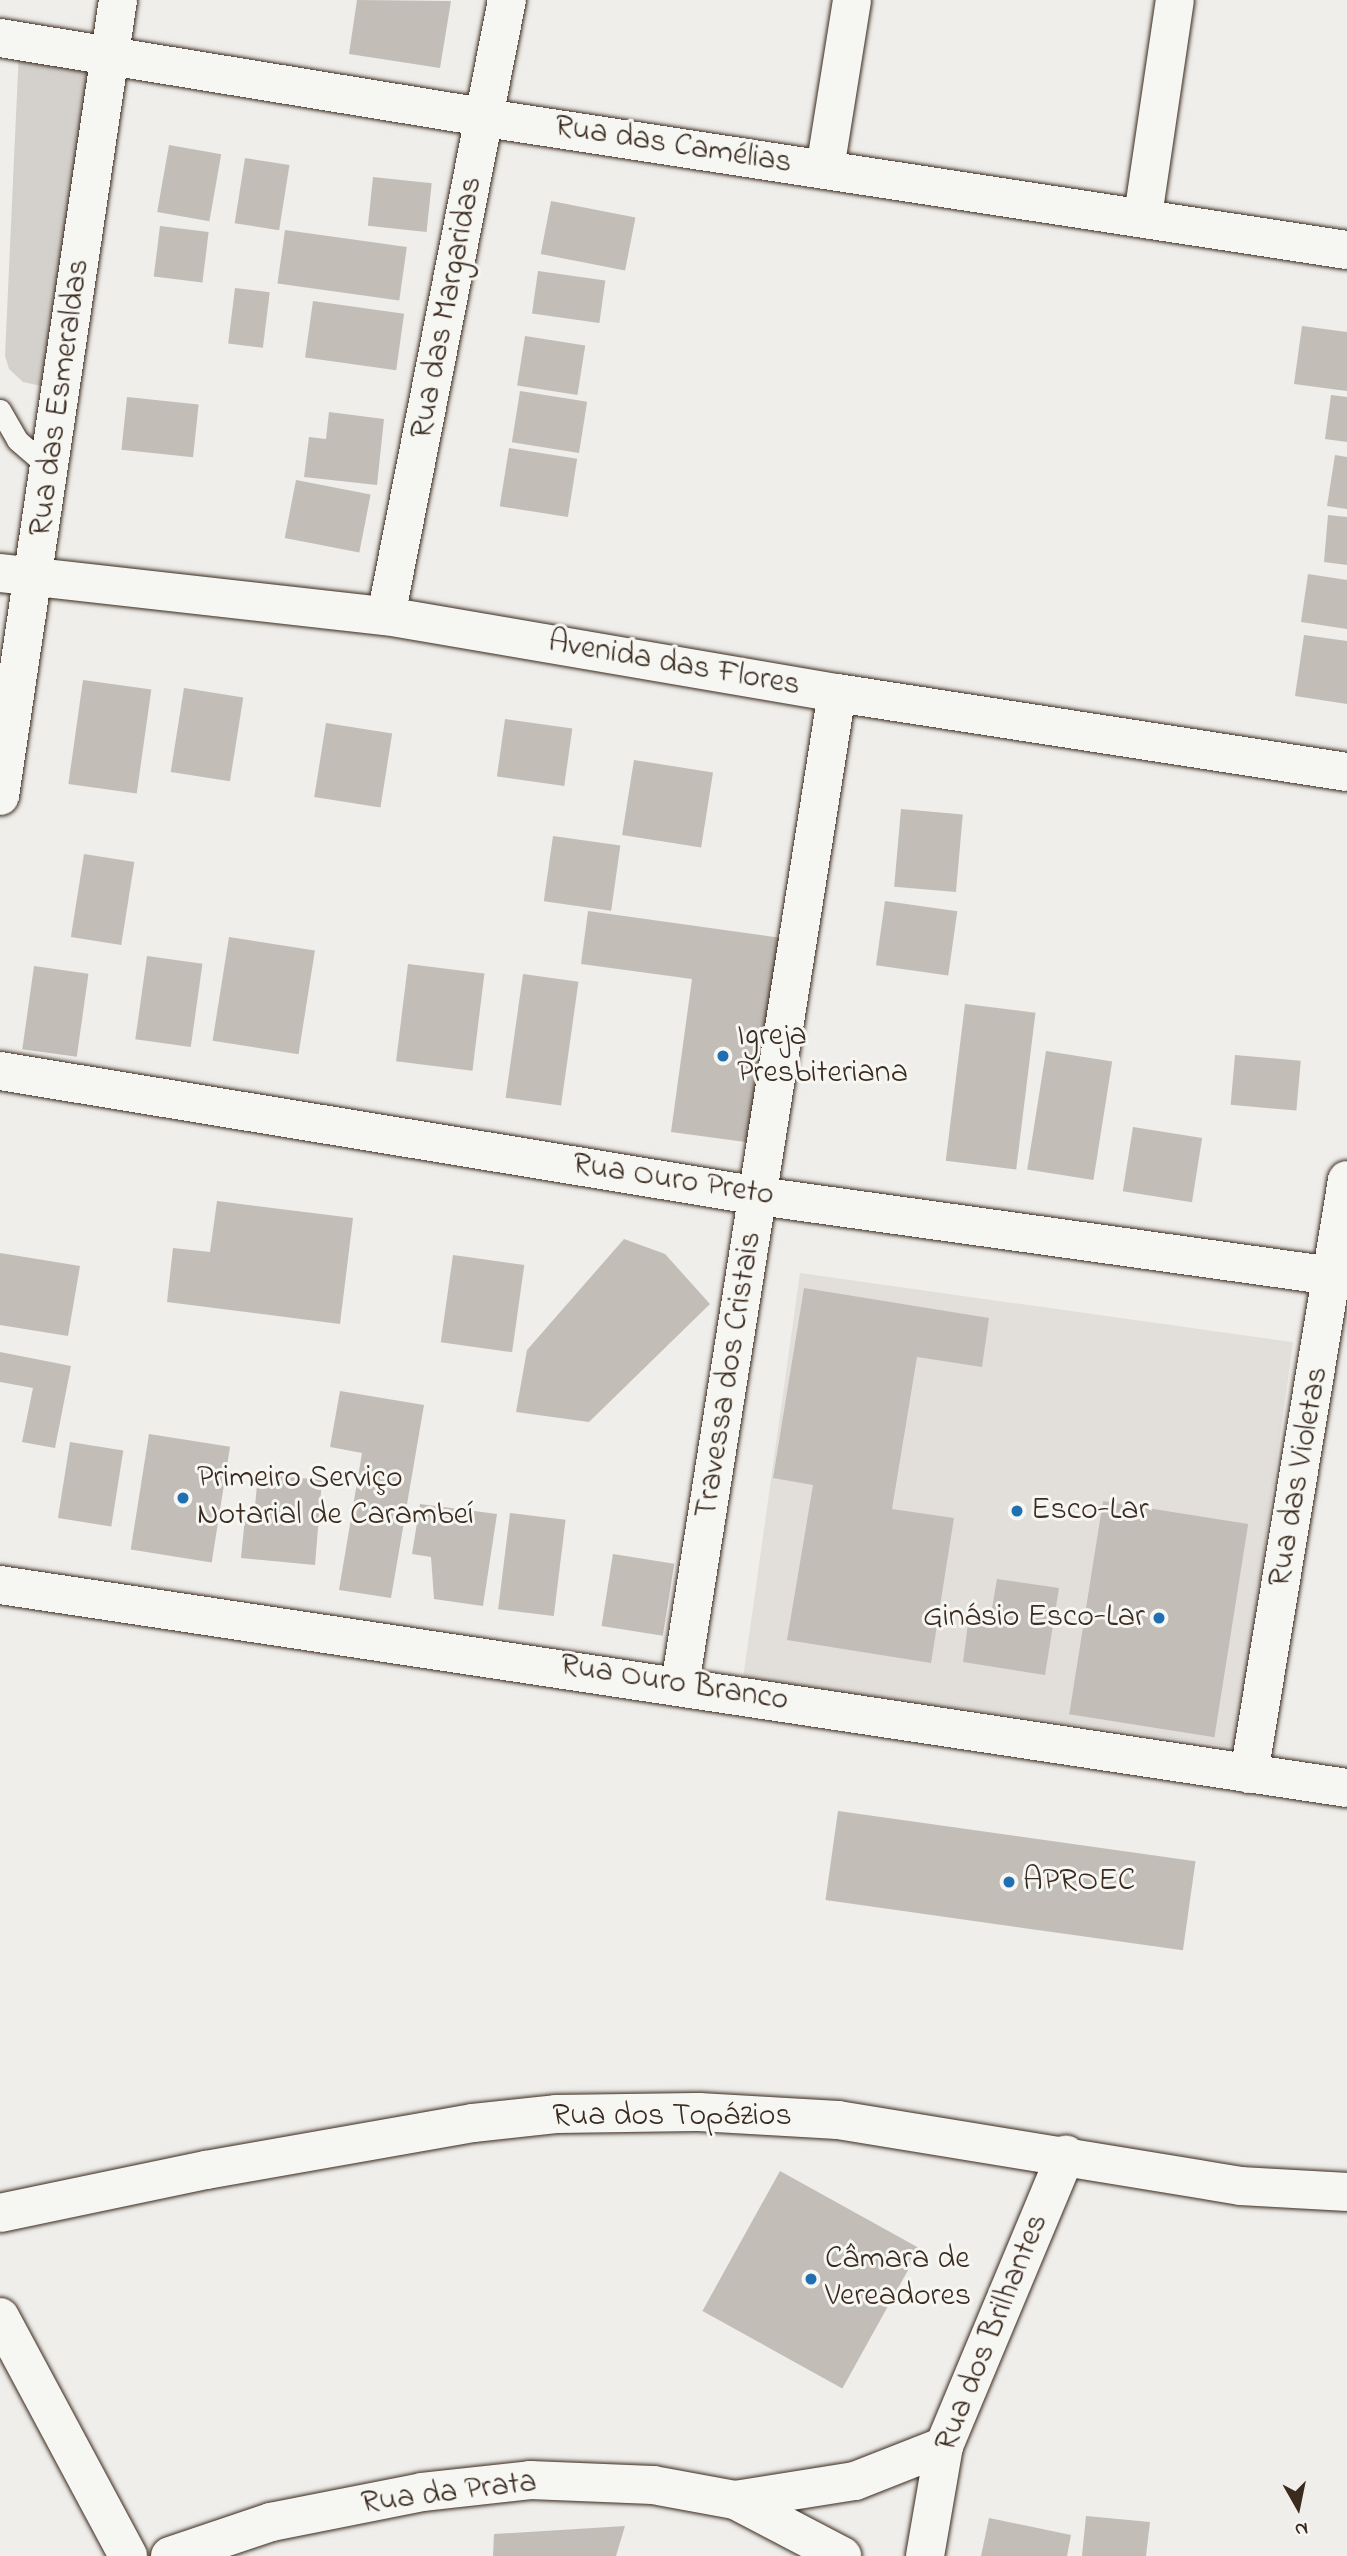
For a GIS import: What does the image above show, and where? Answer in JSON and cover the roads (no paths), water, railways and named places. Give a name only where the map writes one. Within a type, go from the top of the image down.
[{"type":"street","name":"Rua das Esmeraldas","points":[[0,796],[18,576],[51,470],[118,0]]},
{"type":"street","name":"Rua das Margaridas","points":[[386,616],[486,118],[507,0]]},
{"type":"street","points":[[825,169],[852,0]]},
{"type":"street","points":[[1143,216],[1175,0]]},
{"type":"street","name":"Rua das Camélias","points":[[0,38],[108,58],[486,118],[1143,216],[1347,250]]},
{"type":"street","name":"Avenida das Flores","points":[[18,576],[386,616],[837,693],[1347,772]]},
{"type":"street","name":"Travessa dos Cristais","points":[[680,1685],[837,693]]},
{"type":"street","name":"Rua Ouro Preto","points":[[0,1071],[759,1195],[1341,1277]]},
{"type":"street","name":"Rua das Violetas","points":[[1249,1773],[1341,1277],[1347,1180]]},
{"type":"street","name":"Rua Ouro Branco","points":[[0,1585],[680,1685],[1347,1788]]},
{"type":"street","name":"Rua dos Topázios","points":[[0,2214],[206,2170],[473,2123],[556,2114],[699,2112],[838,2120],[1066,2155],[1241,2186],[1347,2192]]},
{"type":"street","name":"Rua dos Brilhantes","points":[[925,2556],[943,2445],[1066,2155]]},
{"type":"street","points":[[0,2317],[128,2556]]},
{"type":"street","name":"Rua da Prata","points":[[734,2500],[855,2481],[943,2445]]},
{"type":"street","name":"Rua da Prata","points":[[170,2556],[271,2522],[422,2493],[530,2480],[653,2485],[734,2500],[842,2556]]},
{"type":"lane","points":[[0,410],[17,440],[51,470]]},
{"type":"place","name":"Igreja Presbiteriana","points":[[723,1056]]},
{"type":"place","name":"Primeiro Serviço Notarial de Carambeí","points":[[183,1498]]},
{"type":"place","name":"Esco-Lar","points":[[1017,1511]]},
{"type":"place","name":"Ginásio Esco-Lar","points":[[1159,1618]]},
{"type":"place","name":"APROEC","points":[[1009,1882]]},
{"type":"place","name":"Câmara de Vereadores","points":[[811,2279]]}]
